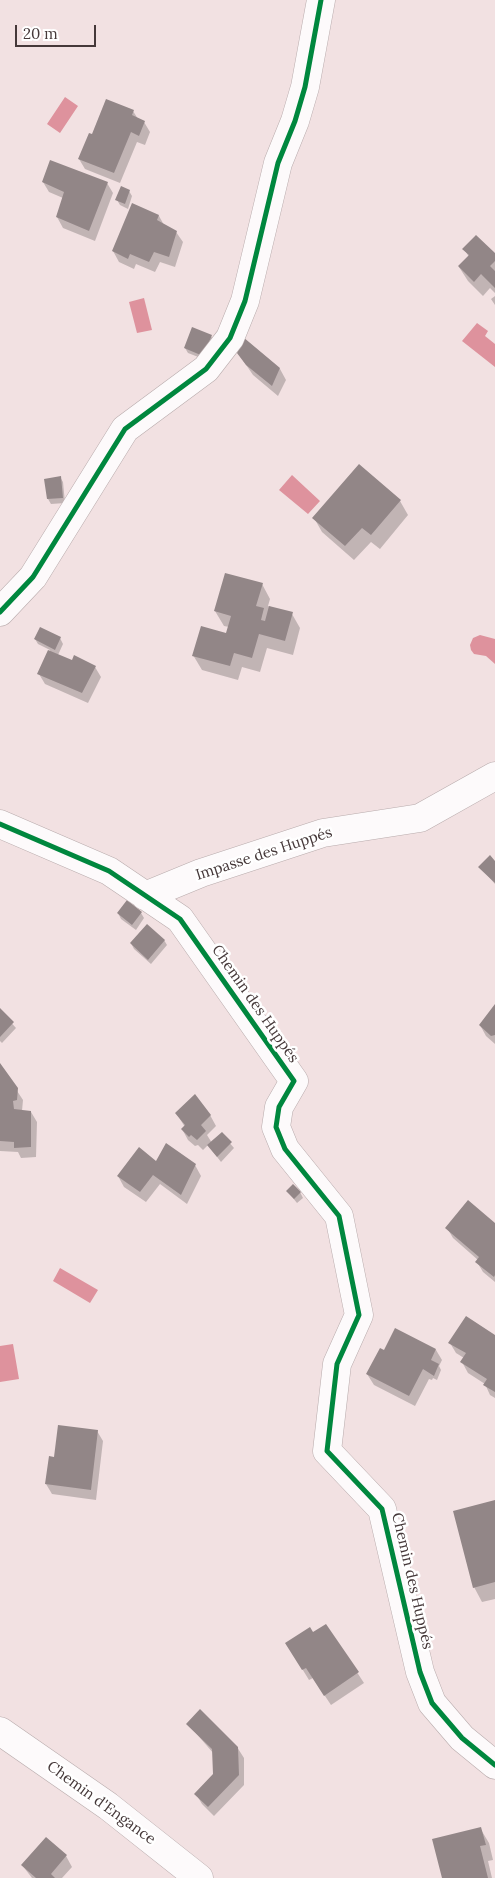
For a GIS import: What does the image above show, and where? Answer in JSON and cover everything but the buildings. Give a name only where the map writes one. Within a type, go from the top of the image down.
[{"type":"street","points":[[0,612],[33,577],[125,429],[206,370],[230,338],[245,301],[278,163],[295,121],[305,87],[321,0]]},
{"type":"street","name":"Impasse des Huppés","points":[[145,896],[200,873],[323,833],[420,818],[495,776]]},
{"type":"street","name":"Chemin des Huppés","points":[[0,824],[109,871],[180,919],[294,1081],[279,1107],[276,1127],[284,1149],[339,1216],[359,1315],[337,1364],[327,1451],[382,1508],[420,1672],[432,1703],[462,1738],[495,1765]]},
{"type":"street","name":"Chemin d'Engance","points":[[0,1732],[108,1806],[200,1878]]},
{"type":"shaded area","points":[[65,97],[78,106],[60,133],[47,124]]},
{"type":"shaded area","points":[[144,298],[152,330],[137,333],[129,302]]},
{"type":"shaded area","points":[[477,323],[488,331],[485,336],[495,344],[495,367],[462,341]]},
{"type":"shaded area","points":[[292,475],[320,501],[308,514],[279,490]]},
{"type":"shaded area","points":[[480,635],[495,639],[495,664],[486,656],[474,654],[471,650],[470,645],[473,638]]},
{"type":"shaded area","points":[[60,1268],[98,1290],[90,1303],[53,1281]]},
{"type":"shaded area","points":[[13,1344],[19,1379],[0,1382],[0,1346]]},
{"type":"cycle path","points":[[0,612],[33,577],[125,429],[206,369],[230,338],[245,301],[278,163],[295,121],[305,87],[321,0]]},
{"type":"cycle path","points":[[0,824],[109,871],[180,919],[294,1081],[279,1107],[276,1127],[285,1149],[339,1216],[359,1315],[337,1364],[327,1451],[382,1509],[420,1672],[432,1703],[462,1738],[495,1765]]}]
